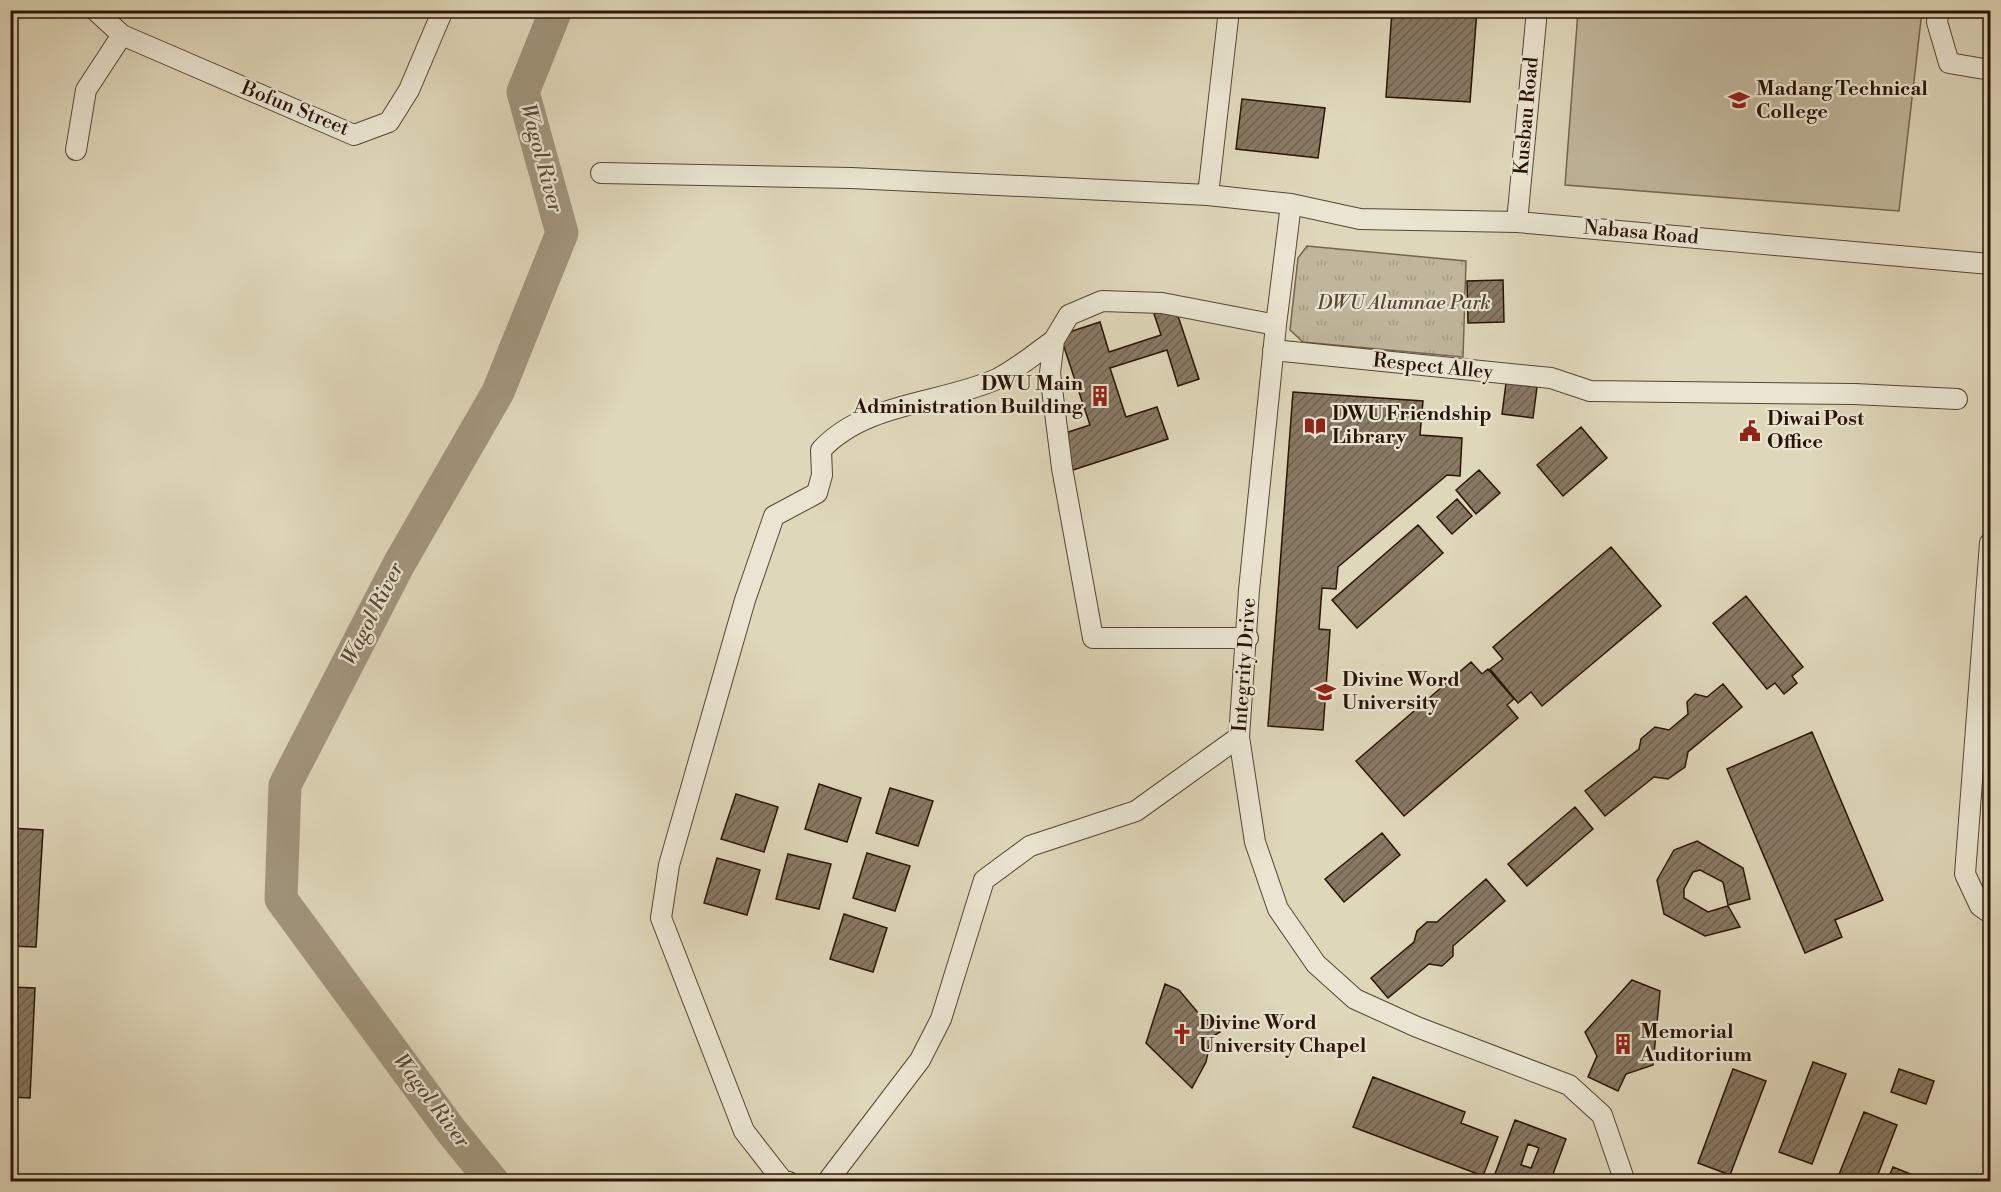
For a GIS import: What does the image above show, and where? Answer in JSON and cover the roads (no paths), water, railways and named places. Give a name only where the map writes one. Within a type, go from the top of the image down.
[{"type":"street","name":"Bofun Street","points":[[95,10],[122,35],[354,135],[389,122],[409,90],[443,10]]},
{"type":"street","points":[[1208,195],[1229,10]]},
{"type":"street","name":"Kusbau Road","points":[[1517,222],[1537,10]]},
{"type":"street","points":[[1938,10],[1937,22],[1949,63],[1990,70]]},
{"type":"street","points":[[76,150],[86,90],[122,35]]},
{"type":"street","name":"Nabasa Road","points":[[601,173],[851,178],[1208,195],[1292,204],[1360,219],[1517,222],[1990,264]]},
{"type":"street","name":"Integrity Drive","points":[[1292,204],[1273,350],[1250,590],[1239,736],[1255,842],[1274,898],[1278,909],[1316,964],[1355,999],[1417,1027],[1569,1086],[1602,1114],[1625,1182]]},
{"type":"street","points":[[1248,638],[1093,638],[1059,444],[1050,373],[1054,340],[1069,315],[1102,301],[1162,303],[1276,324]]},
{"type":"street","points":[[789,1182],[782,1180],[744,1131],[661,918],[669,865],[745,600],[774,516],[817,493],[822,476],[820,450],[832,437],[895,407],[953,394],[998,378],[1054,340]]},
{"type":"street","name":"Respect Alley","points":[[1273,350],[1551,378],[1590,391],[1854,394],[1957,399]]},
{"type":"street","points":[[1985,910],[1965,874],[1990,543]]},
{"type":"street","points":[[827,1182],[920,1060],[941,1019],[984,880],[1030,846],[1136,811],[1239,736]]},
{"type":"waterway","name":"Wagol River","points":[[493,1182],[452,1132],[281,899],[285,785],[399,564],[498,392],[562,233],[523,92],[556,10]]},
{"type":"place","name":"Madang Technical College","points":[[1739,100]]},
{"type":"place","name":"DWU Main Administration Building","points":[[1100,396]]},
{"type":"place","name":"DWU Friendship Library","points":[[1315,426]]},
{"type":"place","name":"Diwai Post Office","points":[[1750,431]]},
{"type":"place","name":"Divine Word University","points":[[1325,692]]},
{"type":"place","name":"Divine Word University Chapel","points":[[1182,1034]]},
{"type":"place","name":"Memorial Auditorium","points":[[1623,1044]]},
{"type":"park label","name":"DWU Alumnae Park","points":[[1404,303]]}]
